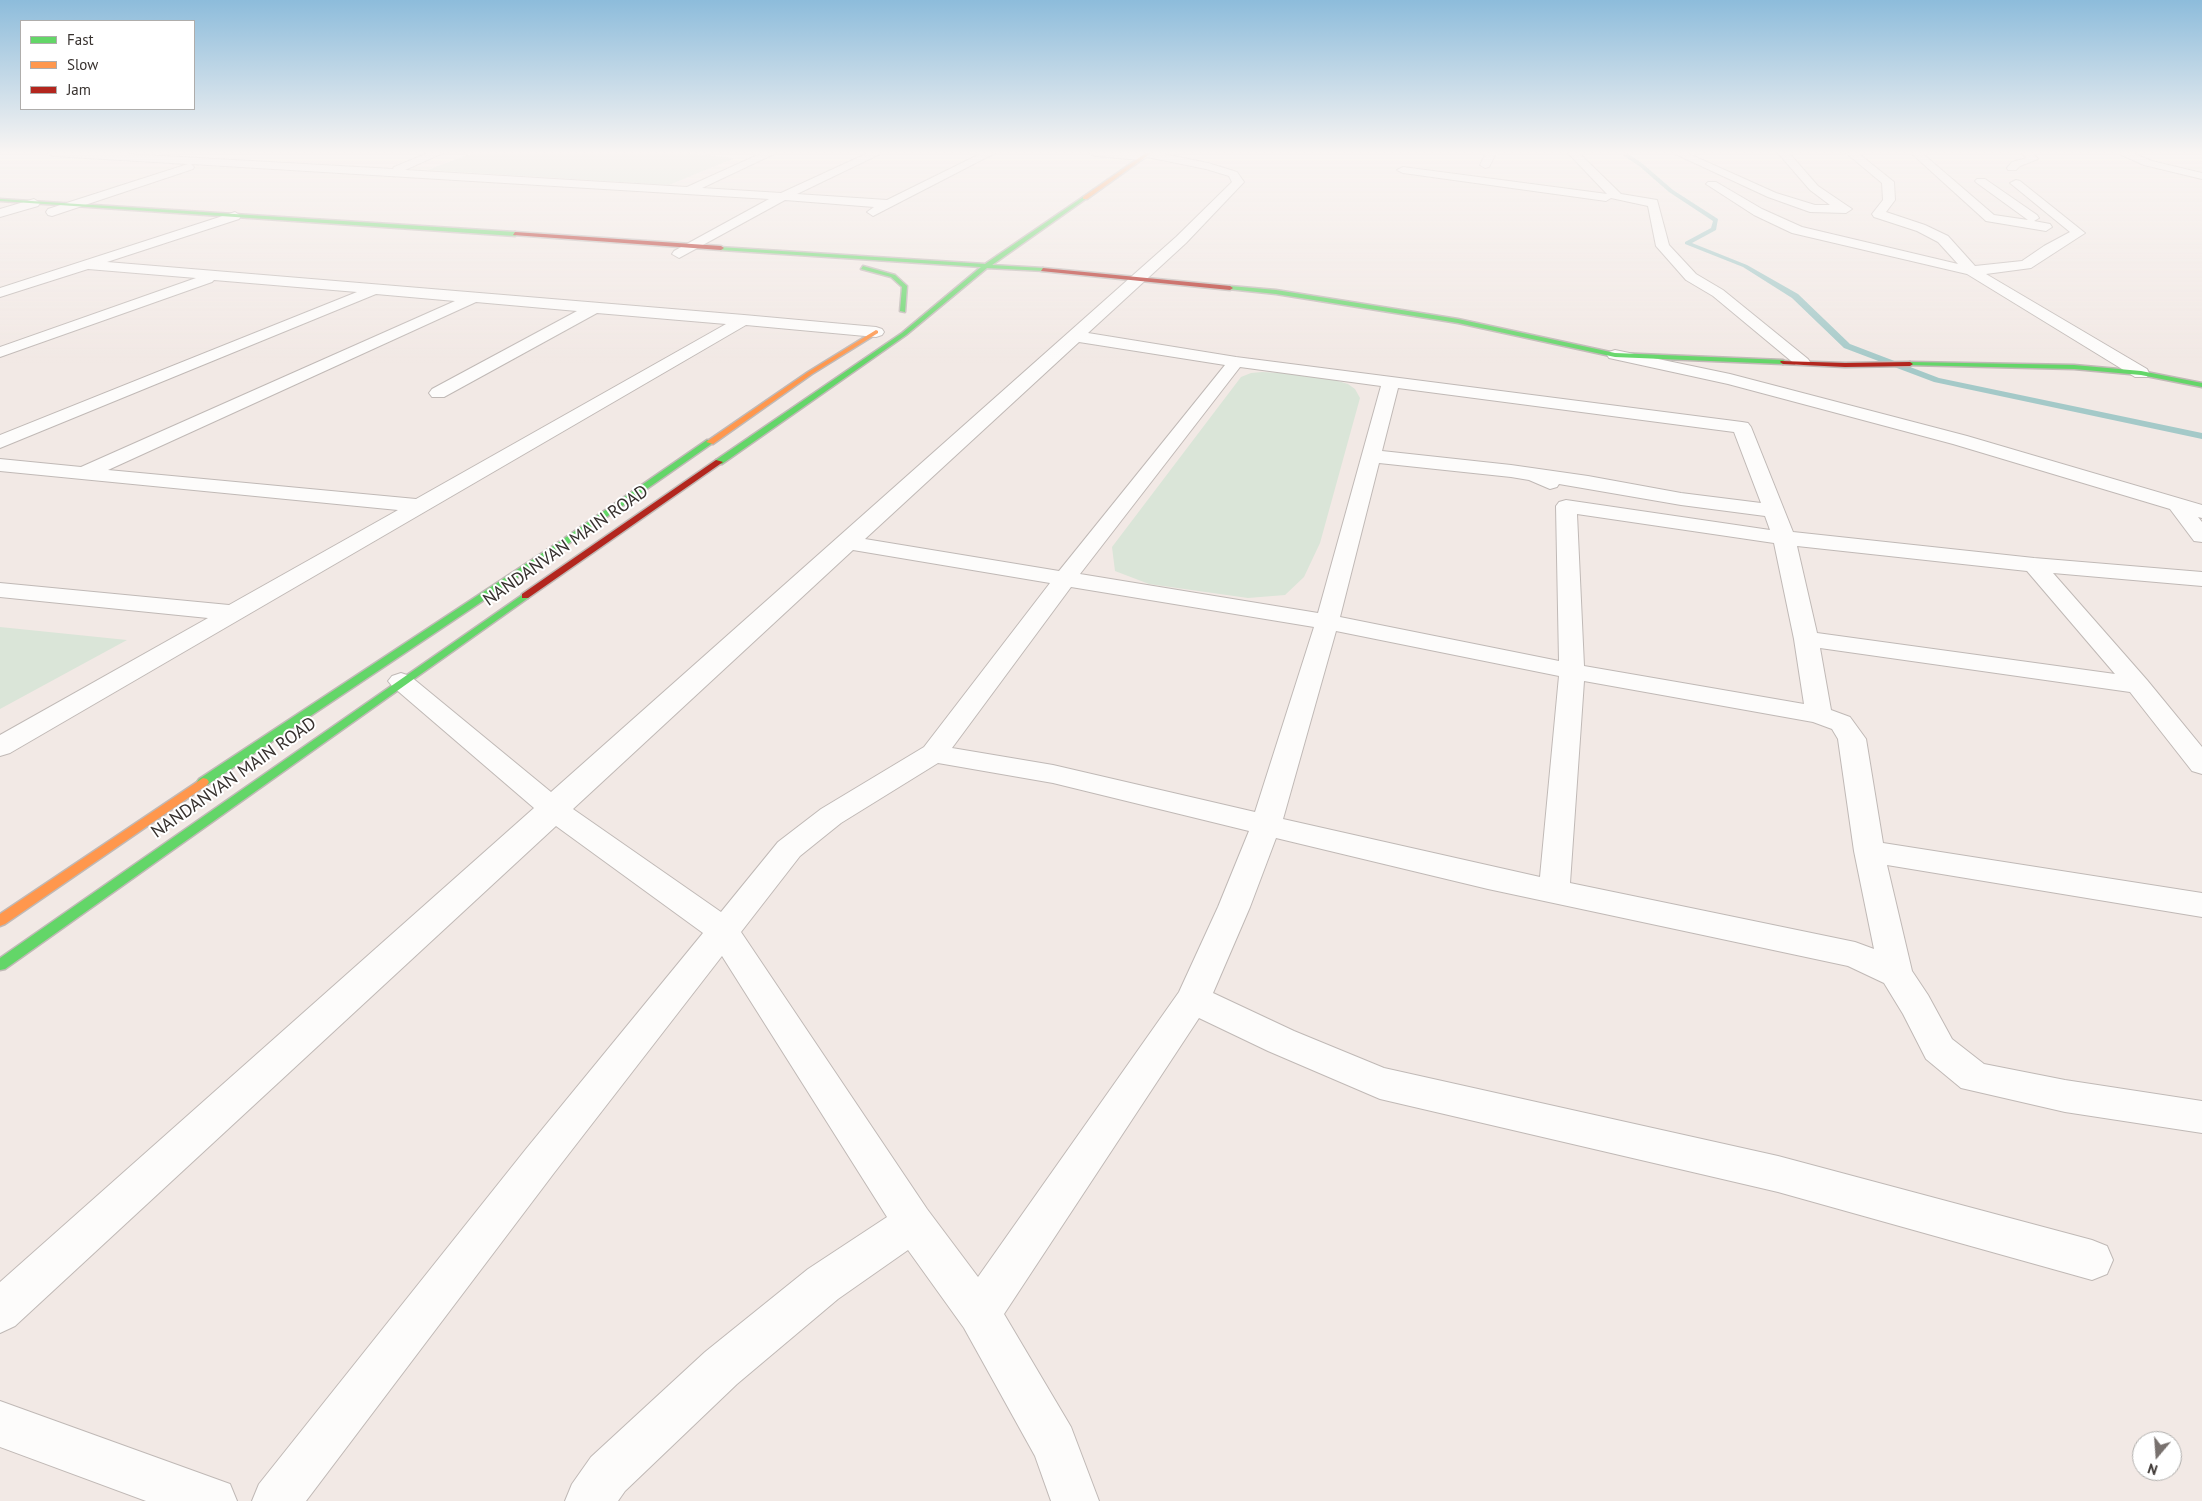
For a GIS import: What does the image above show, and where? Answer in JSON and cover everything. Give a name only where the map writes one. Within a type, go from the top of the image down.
[{"type":"main road","points":[[216,223],[950,273],[981,271],[1080,272],[1276,292],[1458,321],[1615,355],[1845,365],[1932,364],[2074,367],[2142,373],[2202,385]]},
{"type":"main road","points":[[339,223],[964,266],[981,271],[1073,280],[1128,278]]},
{"type":"main road","name":"NANDANVAN MAIN ROAD","points":[[0,965],[401,681],[904,334],[981,271],[1049,223]]},
{"type":"main road","points":[[1020,243],[1035,256],[1080,272]]},
{"type":"main road","points":[[950,273],[979,255]]},
{"type":"main road","points":[[855,266],[893,276],[906,287],[899,313],[916,300]]},
{"type":"main road","points":[[0,921],[274,733],[562,544],[810,373],[879,329]]},
{"type":"street","points":[[0,293],[215,223]]},
{"type":"street","points":[[679,254],[735,223]]},
{"type":"street","points":[[0,1311],[1074,336],[1128,278],[1181,240],[1198,223]]},
{"type":"street","points":[[1658,223],[1664,246],[1691,277],[1718,293],[1802,362]]},
{"type":"street","points":[[1783,223],[1798,230],[1859,246],[1972,271],[2026,265],[2079,233],[2066,223]]},
{"type":"street","points":[[1904,223],[1921,228],[1943,239],[1972,271],[2142,373]]},
{"type":"street","points":[[2016,223],[2046,227]]},
{"type":"street","points":[[2040,223],[2065,240]]},
{"type":"street","points":[[89,265],[594,308],[879,329]]},
{"type":"street","points":[[0,352],[216,276]]},
{"type":"street","points":[[0,442],[376,289]]},
{"type":"street","points":[[84,473],[474,298]]},
{"type":"street","points":[[438,393],[594,308]]},
{"type":"street","points":[[0,747],[744,320]]},
{"type":"street","points":[[1074,336],[1236,362],[1391,382],[1738,411]]},
{"type":"street","points":[[1615,355],[1730,380],[1960,440],[2202,512]]},
{"type":"street","points":[[276,1501],[540,1161],[789,849],[831,816],[934,752],[1065,579],[1236,362]]},
{"type":"street","points":[[1730,380],[1738,411],[1784,538],[1806,639],[1818,715]]},
{"type":"street","points":[[979,1313],[1193,999],[1234,907],[1266,826],[1327,622],[1391,382]]},
{"type":"street","points":[[1371,456],[1581,481],[1681,499],[1774,511]]},
{"type":"street","points":[[0,464],[421,506]]},
{"type":"street","points":[[1534,475],[1554,486],[1566,506],[1572,671],[1554,892]]},
{"type":"street","points":[[2176,504],[2202,536]]},
{"type":"street","points":[[1566,506],[1784,538],[2034,565],[2202,579]]},
{"type":"street","points":[[848,542],[1327,622],[1572,671],[1818,715],[1841,723],[1852,738],[1869,851],[1896,974],[1939,1049],[1974,1077],[2065,1096],[2202,1117]]},
{"type":"street","points":[[2034,565],[2138,685],[2202,765]]},
{"type":"street","points":[[0,590],[234,613]]},
{"type":"street","points":[[1806,639],[2138,685]]},
{"type":"street","points":[[401,681],[554,810],[723,930],[912,1223],[979,1313],[1054,1444],[1075,1501]]},
{"type":"street","points":[[934,752],[1016,769],[1053,774],[1266,826],[1554,892],[1855,955],[1896,974]]},
{"type":"street","points":[[1869,851],[2202,905]]},
{"type":"street","points":[[1193,999],[1280,1041],[1380,1083],[1778,1174],[2092,1260]]},
{"type":"street","points":[[589,1501],[608,1474],[721,1368],[823,1284],[912,1223]]},
{"type":"street","points":[[0,1424],[213,1501]]},
{"type":"shaded area","points":[[1251,373],[1301,374],[1331,379],[1348,384],[1355,389],[1360,398],[1320,543],[1304,577],[1285,595],[1248,598],[1149,584],[1115,571],[1112,547],[1241,377]]},
{"type":"shaded area","points":[[0,627],[127,640],[0,709]]},
{"type":"waterway","points":[[1715,223],[1714,229],[1687,243],[1745,266],[1795,296],[1847,346],[1937,380],[2202,436]]},
{"type":"traffic: fast","points":[[349,223],[515,234]]},
{"type":"traffic: fast","points":[[719,462],[904,334],[985,267],[1049,223]]},
{"type":"traffic: fast","points":[[721,248],[1043,270]]},
{"type":"traffic: fast","points":[[863,268],[893,276],[905,287],[903,311]]},
{"type":"traffic: fast","points":[[1230,288],[1276,292],[1458,321],[1615,355],[1783,362]]},
{"type":"traffic: fast","points":[[1910,364],[2074,367],[2141,373],[2202,385]]},
{"type":"traffic: fast","points":[[203,782],[562,544],[710,442]]},
{"type":"traffic: fast","points":[[0,965],[525,596]]},
{"type":"traffic: slow","points":[[710,442],[810,373],[876,332]]},
{"type":"traffic: slow","points":[[0,921],[203,782]]},
{"type":"traffic: jam","points":[[515,234],[721,248]]},
{"type":"traffic: jam","points":[[1043,270],[1230,288]]},
{"type":"traffic: jam","points":[[1783,362],[1845,365],[1910,364]]},
{"type":"traffic: jam","points":[[525,596],[719,462]]}]
